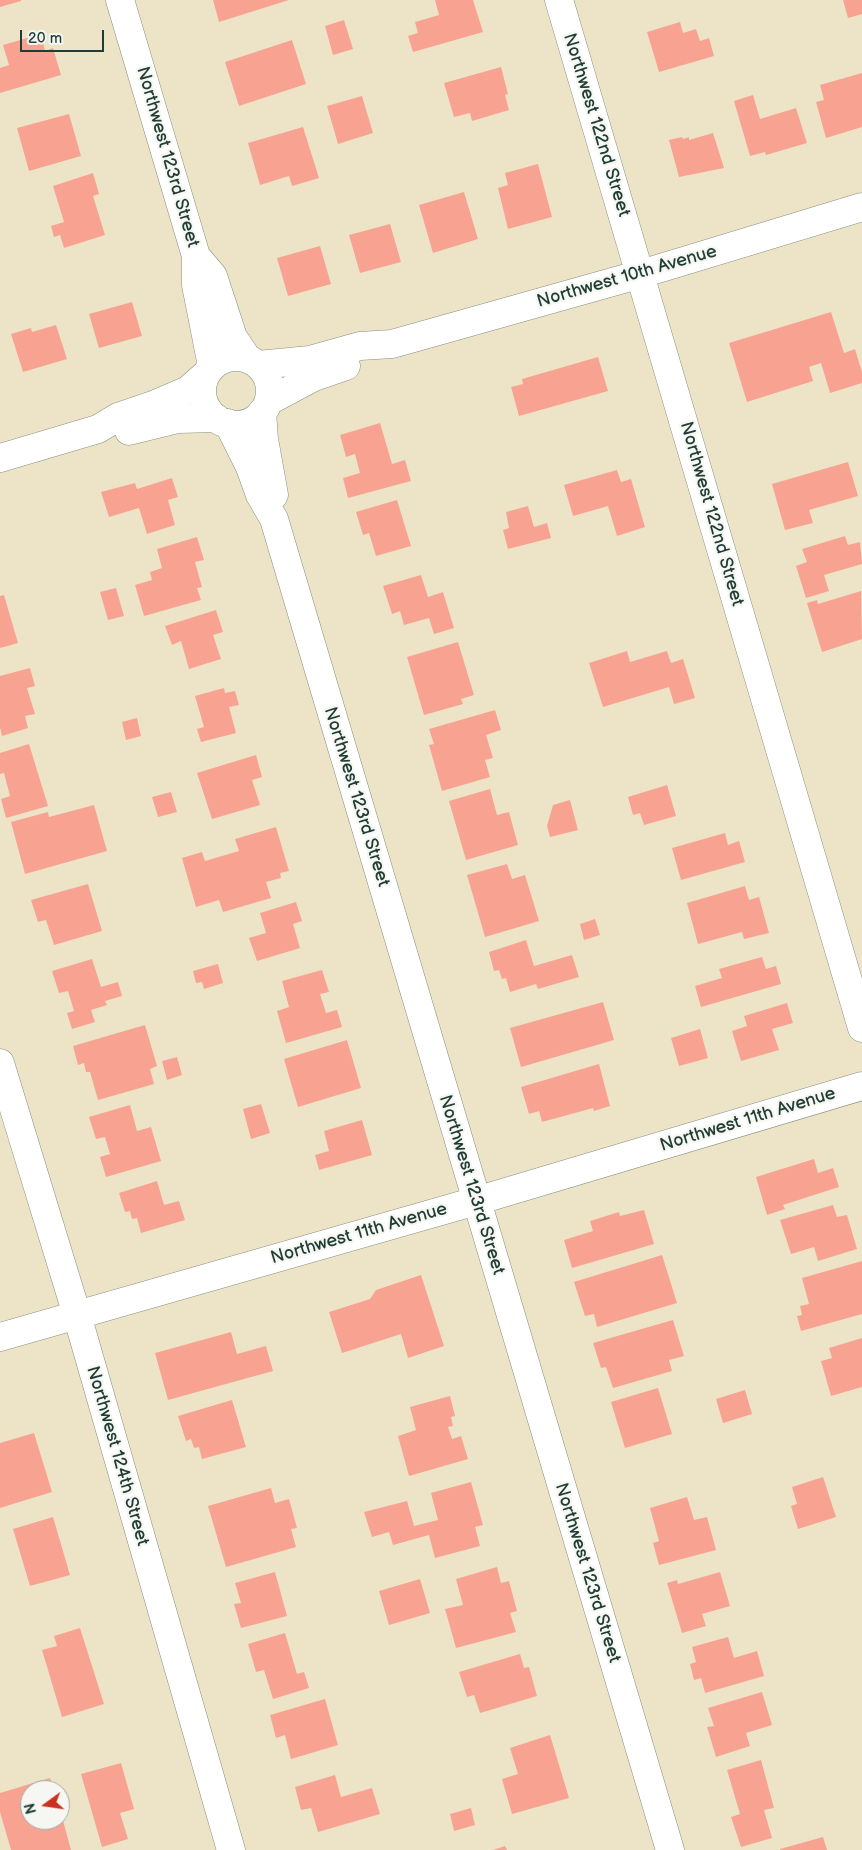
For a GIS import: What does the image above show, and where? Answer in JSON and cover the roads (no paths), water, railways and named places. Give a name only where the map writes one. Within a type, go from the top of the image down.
[{"type":"street","name":"Northwest 123rd Street","points":[[120,0],[196,256],[196,285],[208,371]]},
{"type":"street","name":"Northwest 122nd Street","points":[[559,0],[862,1028]]},
{"type":"street","name":"Northwest 10th Avenue","points":[[252,362],[310,360],[360,346],[392,344],[641,274],[862,207]]},
{"type":"street","name":"Northwest 123rd Street","points":[[196,256],[213,276],[233,337],[252,362]]},
{"type":"street","name":"Northwest 10th Avenue","points":[[265,406],[314,377],[366,359],[392,344]]},
{"type":"street","points":[[0,458],[98,429],[118,417],[188,390],[222,359],[234,356],[252,362],[266,375],[270,388],[265,406],[251,421],[238,425],[222,421],[178,419],[121,433],[98,429]]},
{"type":"street","points":[[208,371],[201,389],[204,403],[222,421]]},
{"type":"street","name":"Northwest 123rd Street","points":[[265,406],[264,439],[274,494],[274,519]]},
{"type":"street","name":"Northwest 123rd Street","points":[[222,421],[250,467],[260,495],[274,519],[670,1850]]},
{"type":"street","name":"Northwest 124th Street","points":[[0,1063],[77,1315],[231,1850]]},
{"type":"street","name":"Northwest 11th Avenue","points":[[0,1337],[476,1201],[862,1086]]}]
